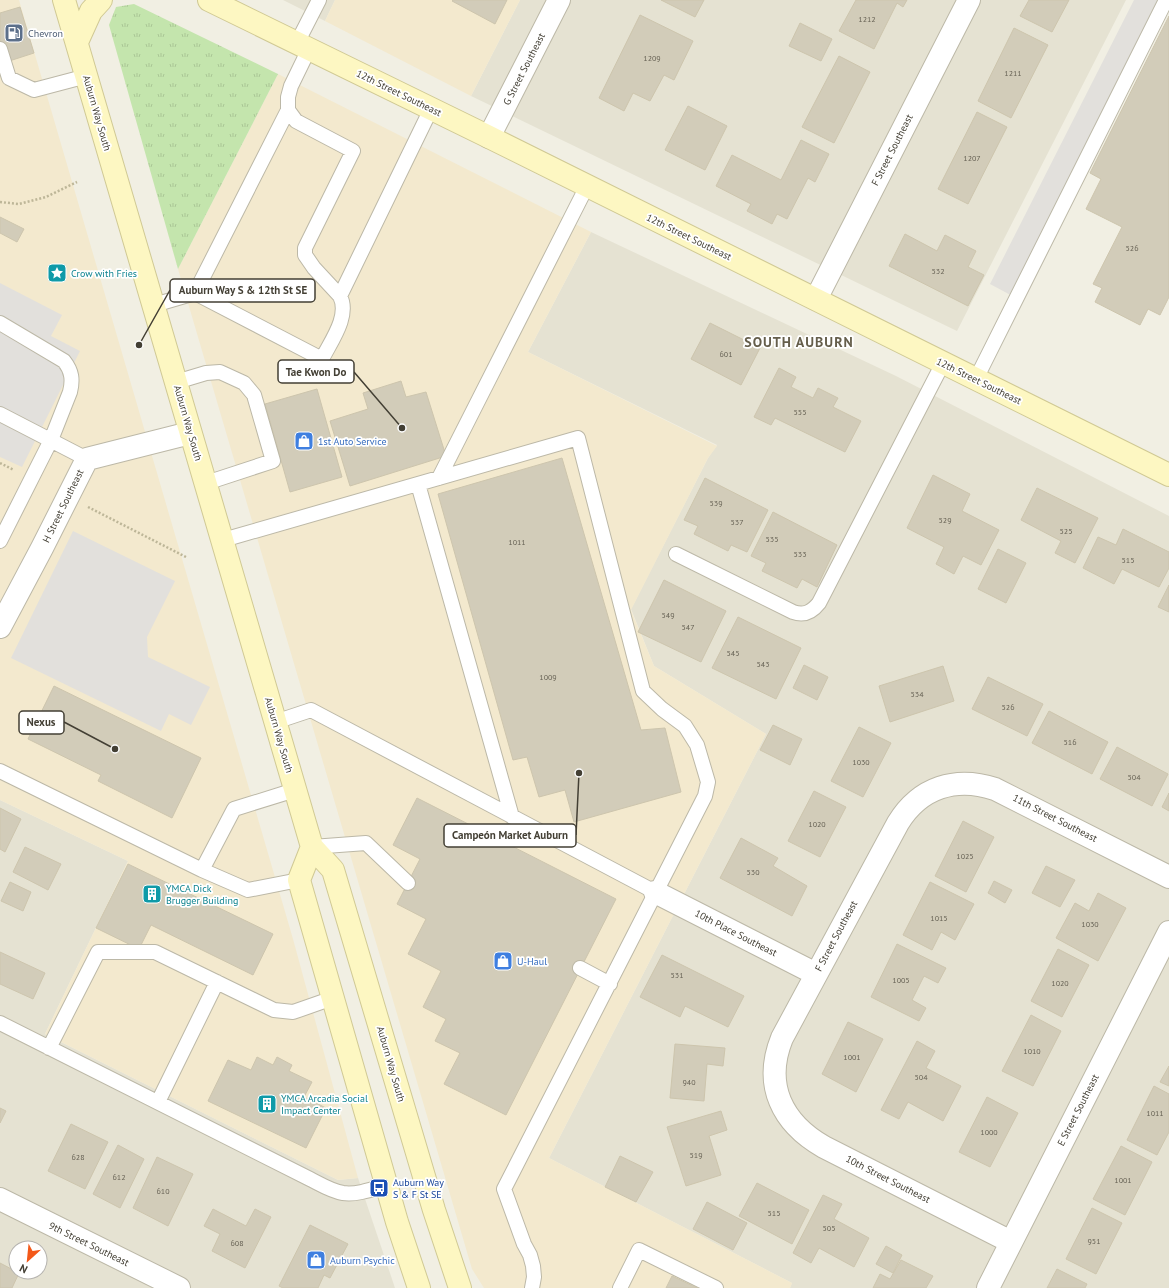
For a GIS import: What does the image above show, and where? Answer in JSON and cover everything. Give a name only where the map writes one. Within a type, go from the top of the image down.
[{"type":"main road","name":"Auburn Way South","points":[[64,0],[312,847],[333,870],[434,1210],[460,1288]]},
{"type":"main road","points":[[77,42],[91,12],[101,0]]},
{"type":"main road","name":"12th Street Southeast","points":[[209,0],[588,186],[943,363],[1168,470]]},
{"type":"main road","points":[[312,847],[299,880],[386,1185],[419,1288]]},
{"type":"street","name":"G Street Southeast","points":[[488,137],[559,0]]},
{"type":"street","name":"F Street Southeast","points":[[816,299],[968,0]]},
{"type":"street","name":"H Street Southeast","points":[[0,627],[87,459],[190,433]]},
{"type":"street","name":"11th Street Southeast","points":[[934,790],[948,785],[964,783],[976,784],[996,789],[1169,877]]},
{"type":"street","name":"F Street Southeast","points":[[779,1100],[774,1072],[778,1048],[787,1027],[898,822],[914,803],[924,795],[934,790]]},
{"type":"street","name":"10th Place Southeast","points":[[655,892],[816,974]]},
{"type":"street","name":"E Street Southeast","points":[[988,1288],[1169,932]]},
{"type":"street","name":"10th Street Southeast","points":[[779,1100],[791,1121],[814,1141],[1011,1242]]},
{"type":"street","name":"9th Street Southeast","points":[[0,1199],[179,1288]]},
{"type":"lane","points":[[195,293],[288,110],[288,97],[291,86],[303,46],[320,0]]},
{"type":"lane","points":[[976,379],[1166,0]]},
{"type":"lane","points":[[0,49],[9,78],[34,90],[87,76]]},
{"type":"lane","points":[[340,296],[431,109]]},
{"type":"lane","points":[[154,305],[195,293],[322,358],[341,321],[343,310],[342,301],[340,296],[314,268],[305,255],[306,248],[353,151],[296,121],[288,110]]},
{"type":"lane","points":[[439,478],[588,186]]},
{"type":"lane","points":[[0,323],[64,361],[70,368],[72,376],[72,384],[51,440],[0,541]]},
{"type":"lane","points":[[676,554],[793,612],[800,614],[811,611],[819,603],[943,363]]},
{"type":"lane","points":[[176,382],[206,373],[220,372],[244,383],[254,395],[273,461],[206,483]]},
{"type":"lane","points":[[0,414],[87,459]]},
{"type":"lane","points":[[223,540],[578,438],[643,691],[662,709],[685,726],[697,745],[708,782],[705,796],[504,1189],[524,1244],[530,1255],[534,1277],[532,1288]]},
{"type":"lane","points":[[418,484],[512,817]]},
{"type":"lane","points":[[275,722],[311,710],[655,892]]},
{"type":"lane","points":[[0,771],[202,870],[248,890],[299,880]]},
{"type":"lane","points":[[202,870],[234,809],[295,790]]},
{"type":"lane","points":[[312,847],[366,843],[408,883]]},
{"type":"lane","points":[[49,1048],[98,952],[154,952],[274,1010],[293,1012],[333,998]]},
{"type":"lane","points":[[580,968],[610,984]]},
{"type":"lane","points":[[158,1102],[217,982]]},
{"type":"lane","points":[[0,1023],[303,1176],[336,1191],[350,1193],[386,1185]]},
{"type":"lane","points":[[620,1288],[639,1250],[716,1288]]},
{"type":"path","points":[[0,202],[19,204],[46,197],[77,182]]},
{"type":"path","points":[[0,462],[21,473]]},
{"type":"path","points":[[88,507],[186,557]]},
{"type":"shaded area","points":[[0,0],[19,0],[293,939],[358,1178],[338,1180],[45,1034],[128,861],[0,800]]},
{"type":"shaded area","points":[[283,0],[335,0],[325,21]]},
{"type":"shaded area","points":[[335,0],[520,0],[471,96],[325,21]]},
{"type":"shaded area","points":[[520,0],[1126,0],[957,331],[471,96]]},
{"type":"shaded area","points":[[1134,0],[1169,0],[1020,300],[990,284]]},
{"type":"shaded area","points":[[278,74],[591,232],[528,352],[717,446],[708,458],[631,610],[654,666],[766,734],[549,1158],[792,1283],[790,1288],[484,1288],[472,1269],[178,269]]},
{"type":"shaded area","points":[[591,232],[896,376],[1169,516],[1169,1288],[790,1288],[792,1283],[549,1158],[766,734],[654,666],[631,609],[708,458],[717,445],[528,352]]},
{"type":"shaded area","points":[[0,283],[62,315],[51,336],[80,351],[22,467],[0,457]]},
{"type":"shaded area","points":[[73,531],[175,581],[147,637],[148,657],[210,687],[191,725],[169,714],[161,731],[11,658]]},
{"type":"shaded area","points":[[0,800],[128,861],[45,1034],[338,1180],[358,1178],[395,1288],[0,1288]]},
{"type":"green space","points":[[134,4],[278,74],[178,269],[109,25],[116,7]]},
{"type":"building","points":[[507,0],[495,24],[452,1]]},
{"type":"building","points":[[661,0],[704,0],[695,17]]},
{"type":"building","points":[[856,0],[907,0],[903,7],[897,3],[874,49],[839,31]]},
{"type":"building","points":[[1029,0],[1069,0],[1052,32],[1020,16]]},
{"type":"building","name":"Chevron","points":[[20,7],[34,53],[0,64],[0,13]]},
{"type":"building","points":[[640,15],[693,41],[674,80],[664,75],[650,101],[633,93],[624,111],[599,98]]},
{"type":"building","points":[[1169,16],[1169,297],[1160,315],[1148,309],[1140,325],[1095,302],[1102,288],[1093,284],[1122,227],[1086,209],[1101,179],[1090,173]]},
{"type":"building","points":[[800,23],[832,39],[821,61],[789,46]]},
{"type":"building","points":[[1014,28],[1048,45],[1011,118],[978,101]]},
{"type":"building","points":[[839,56],[870,72],[834,143],[802,127]]},
{"type":"building","points":[[688,106],[727,126],[705,170],[665,150]]},
{"type":"building","points":[[977,112],[1007,127],[968,204],[938,189]]},
{"type":"building","points":[[801,140],[829,154],[815,182],[808,178],[787,219],[777,214],[772,224],[747,211],[751,204],[716,186],[732,155],[781,180]]},
{"type":"building","points":[[0,217],[24,229],[17,242],[0,233]]},
{"type":"building","points":[[905,234],[937,251],[945,235],[976,251],[968,267],[984,275],[968,306],[889,266]]},
{"type":"building","points":[[710,323],[760,348],[741,385],[691,359]]},
{"type":"building","points":[[779,368],[796,377],[791,387],[813,398],[818,388],[838,398],[833,407],[861,421],[845,452],[775,418],[771,425],[754,417]]},
{"type":"building","points":[[401,381],[406,397],[426,392],[446,456],[350,486],[330,421],[368,409],[363,393]]},
{"type":"building","name":"1st Auto Service","points":[[317,389],[342,477],[290,492],[265,404]]},
{"type":"building","points":[[562,458],[641,730],[665,728],[681,792],[574,822],[565,790],[539,797],[527,757],[513,760],[438,494]]},
{"type":"building","points":[[933,475],[970,494],[962,511],[999,530],[981,565],[963,556],[954,574],[936,564],[944,547],[907,528]]},
{"type":"building","points":[[705,478],[768,510],[747,552],[731,545],[728,551],[694,534],[698,526],[684,520]]},
{"type":"building","points":[[1037,488],[1098,518],[1075,563],[1055,553],[1061,541],[1021,520]]},
{"type":"building","points":[[773,512],[837,545],[817,587],[802,579],[797,588],[762,571],[766,563],[751,556]]},
{"type":"building","points":[[1123,529],[1169,552],[1169,568],[1159,587],[1122,569],[1114,584],[1083,568],[1098,537],[1116,545]]},
{"type":"building","points":[[998,549],[1026,563],[1006,603],[978,589]]},
{"type":"building","points":[[664,580],[726,611],[701,662],[638,632]]},
{"type":"building","points":[[1169,585],[1169,612],[1158,607]]},
{"type":"building","points":[[738,617],[801,648],[776,699],[712,668]]},
{"type":"building","points":[[804,665],[828,677],[817,700],[793,688]]},
{"type":"building","points":[[943,666],[954,701],[890,722],[879,686]]},
{"type":"building","points":[[988,677],[1043,704],[1027,736],[972,709]]},
{"type":"building","points":[[54,686],[201,758],[172,818],[98,781],[101,775],[28,739]]},
{"type":"building","points":[[1049,711],[1108,742],[1092,774],[1032,743]]},
{"type":"building","points":[[773,725],[802,739],[790,765],[760,750]]},
{"type":"building","points":[[859,727],[891,743],[863,797],[831,781]]},
{"type":"building","points":[[1117,747],[1168,774],[1152,806],[1100,779]]},
{"type":"building","points":[[814,791],[846,807],[820,857],[788,841]]},
{"type":"building","points":[[1169,793],[1169,811],[1162,807]]},
{"type":"building","name":"U-Haul","points":[[417,798],[616,899],[506,1115],[444,1084],[460,1053],[435,1041],[446,1019],[423,1007],[441,971],[408,954],[426,919],[397,904],[420,859],[393,845]]},
{"type":"building","points":[[0,808],[21,819],[5,852],[0,849]]},
{"type":"building","points":[[963,821],[994,837],[966,892],[935,876]]},
{"type":"building","points":[[741,838],[778,858],[773,866],[807,886],[792,916],[720,878]]},
{"type":"building","points":[[25,847],[61,864],[48,890],[13,872]]},
{"type":"building","name":"YMCA Dick Brugger Building","points":[[128,864],[273,934],[253,975],[151,925],[139,949],[96,928]]},
{"type":"building","points":[[1046,866],[1075,880],[1060,907],[1032,893]]},
{"type":"building","points":[[994,881],[1012,890],[1005,903],[988,893]]},
{"type":"building","points":[[10,882],[31,892],[23,911],[1,901]]},
{"type":"building","points":[[930,882],[974,904],[955,940],[941,932],[932,950],[903,935]]},
{"type":"building","points":[[1098,893],[1126,908],[1098,961],[1056,938],[1075,903],[1089,911]]},
{"type":"building","points":[[897,944],[946,968],[938,983],[924,976],[912,1000],[926,1008],[919,1021],[871,997]]},
{"type":"building","points":[[1058,949],[1089,965],[1062,1017],[1031,1001]]},
{"type":"building","points":[[0,952],[45,973],[33,999],[0,984]]},
{"type":"building","points":[[662,955],[744,996],[728,1027],[685,1006],[680,1017],[640,997]]},
{"type":"building","points":[[1031,1015],[1061,1031],[1033,1086],[1002,1071]]},
{"type":"building","points":[[848,1022],[883,1039],[856,1092],[822,1074]]},
{"type":"building","points":[[917,1041],[935,1051],[926,1068],[961,1086],[943,1121],[908,1102],[899,1119],[881,1110]]},
{"type":"building","points":[[675,1044],[725,1048],[723,1066],[707,1064],[704,1101],[670,1098]]},
{"type":"building","name":"YMCA Arcadia Social Impact Center","points":[[257,1057],[273,1065],[277,1057],[292,1065],[289,1071],[312,1082],[304,1097],[326,1108],[306,1148],[208,1101],[228,1060],[251,1070]]},
{"type":"building","points":[[1169,1066],[1169,1086],[1160,1082]]},
{"type":"building","points":[[1154,1086],[1169,1094],[1169,1132],[1157,1155],[1127,1140]]},
{"type":"building","points":[[987,1097],[1018,1113],[990,1167],[959,1152]]},
{"type":"building","points":[[0,1108],[6,1111],[0,1123]]},
{"type":"building","points":[[721,1111],[727,1130],[709,1136],[721,1175],[686,1186],[667,1127]]},
{"type":"building","points":[[71,1124],[108,1142],[85,1189],[48,1171]]},
{"type":"building","points":[[118,1145],[144,1159],[120,1208],[93,1194]]},
{"type":"building","points":[[1121,1146],[1152,1162],[1125,1215],[1093,1199]]},
{"type":"building","points":[[620,1156],[653,1172],[636,1202],[605,1187]]},
{"type":"building","points":[[157,1157],[193,1174],[168,1226],[133,1208]]},
{"type":"building","points":[[757,1183],[809,1210],[792,1244],[739,1216]]},
{"type":"building","points":[[823,1195],[842,1204],[834,1219],[869,1238],[854,1267],[819,1248],[811,1263],[793,1253]]},
{"type":"building","points":[[707,1202],[747,1223],[733,1250],[693,1229]]},
{"type":"building","points":[[1092,1208],[1122,1223],[1096,1274],[1066,1259]]},
{"type":"building","points":[[213,1209],[246,1226],[255,1209],[271,1217],[245,1268],[212,1251],[220,1234],[204,1226]]},
{"type":"building","name":"Auburn Psychic","points":[[310,1225],[348,1244],[330,1278],[324,1275],[318,1288],[283,1288],[279,1286]]},
{"type":"building","points":[[886,1246],[902,1255],[893,1273],[876,1264]]},
{"type":"building","points":[[901,1260],[933,1276],[926,1288],[873,1288],[880,1274],[890,1279]]},
{"type":"building","points":[[0,1263],[8,1267],[8,1280],[16,1280],[12,1288],[0,1288]]},
{"type":"building","points":[[1057,1269],[1087,1284],[1085,1288],[1047,1288]]},
{"type":"building","points":[[672,1276],[697,1288],[666,1288]]},
{"type":"place","name":"Chevron","points":[[14,33]]},
{"type":"place","name":"Crow with Fries","points":[[57,273]]},
{"type":"place","name":"Auburn Way S & 12th St SE","points":[[139,345]]},
{"type":"place","name":"Tae Kwon Do","points":[[402,428]]},
{"type":"place","name":"1st Auto Service","points":[[304,441]]},
{"type":"place","name":"Nexus","points":[[115,749]]},
{"type":"place","name":"Campeón Market Auburn","points":[[579,773]]},
{"type":"place","name":"YMCA Dick Brugger Building","points":[[152,894]]},
{"type":"place","name":"U-Haul","points":[[503,961]]},
{"type":"place","name":"YMCA Arcadia Social Impact Center","points":[[267,1104]]},
{"type":"place","name":"Auburn Way S & F St SE","points":[[379,1188]]},
{"type":"place","name":"Auburn Psychic","points":[[316,1260]]},
{"type":"district","name":"SOUTH AUBURN","points":[[799,342]]}]
